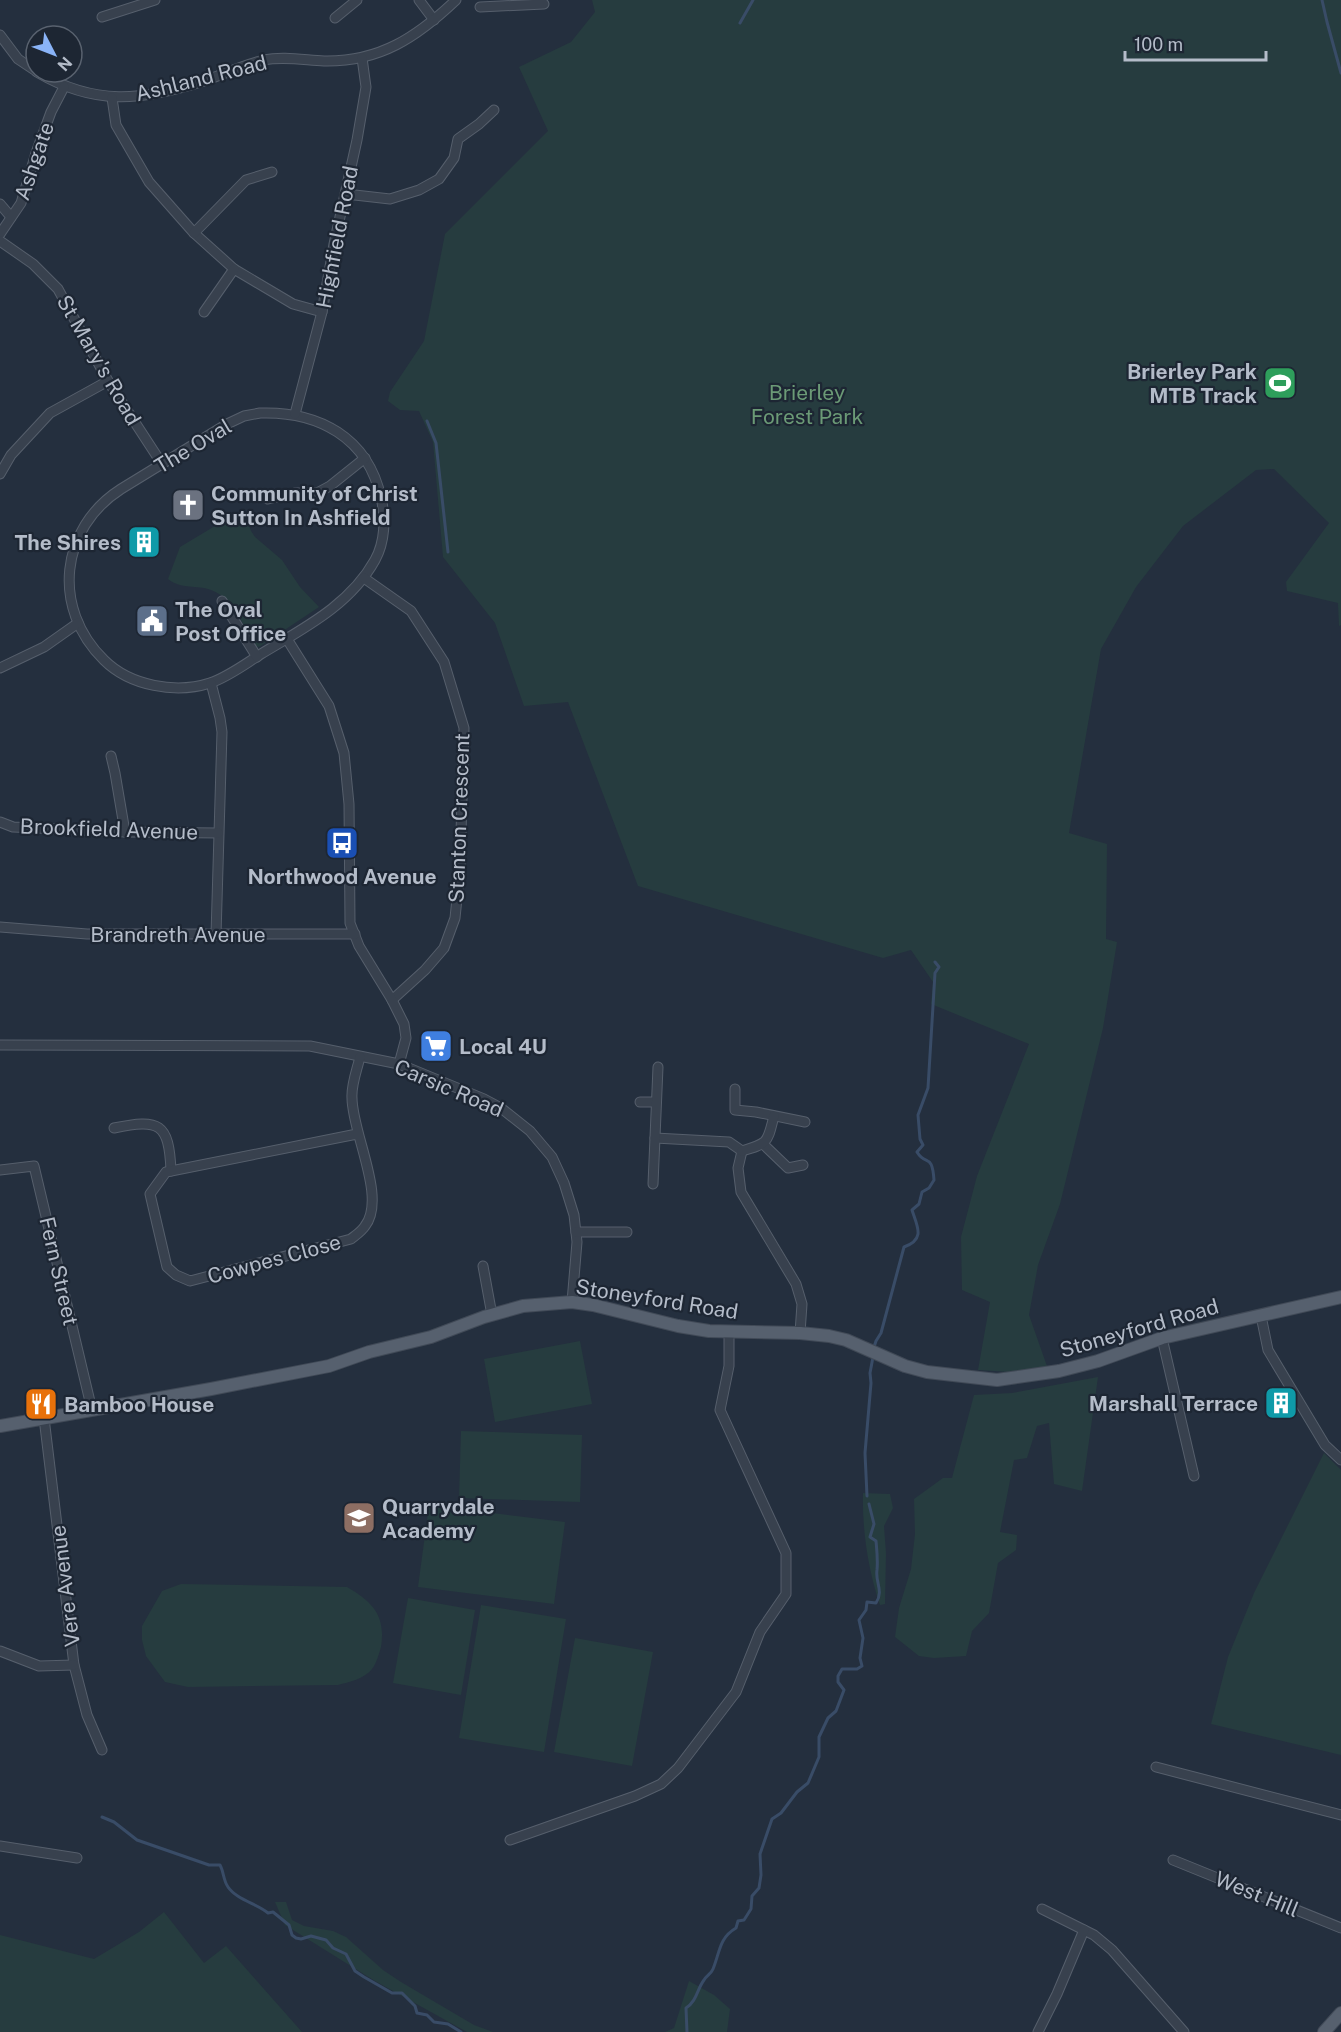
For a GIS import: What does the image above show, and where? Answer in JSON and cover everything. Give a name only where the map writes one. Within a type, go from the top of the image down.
[{"type":"main road","name":"Stoneyford Road","points":[[0,1426],[329,1366],[369,1352],[431,1337],[523,1306],[572,1302],[678,1326],[729,1333],[800,1333],[831,1337],[867,1348],[905,1366],[927,1372],[997,1380],[1035,1376],[1088,1364],[1162,1338],[1341,1297]]},
{"type":"main road","points":[[1324,2032],[1341,2013]]},
{"type":"street","points":[[102,17],[155,0]]},
{"type":"street","points":[[335,18],[357,0]]},
{"type":"street","points":[[419,0],[434,20]]},
{"type":"street","name":"Ashland Road","points":[[59,84],[112,98],[138,97],[181,87],[267,59],[343,61],[362,58],[388,50],[411,37],[456,0]]},
{"type":"street","points":[[480,7],[513,2],[544,4]]},
{"type":"street","name":"Ashland Road","points":[[0,35],[24,62]]},
{"type":"street","name":"Highfield Road","points":[[295,414],[322,312],[346,194],[366,87],[362,58]]},
{"type":"street","name":"Ashgate","points":[[0,234],[21,204],[51,112],[64,87]]},
{"type":"street","points":[[112,98],[116,125],[149,182],[194,232],[234,269],[293,304],[322,312]]},
{"type":"street","points":[[346,194],[390,199],[419,190],[439,179],[454,158],[458,139],[494,110]]},
{"type":"street","points":[[194,232],[246,180],[272,172]]},
{"type":"street","points":[[0,204],[11,217]]},
{"type":"street","name":"St Mary's Road","points":[[0,240],[33,264],[58,289],[108,381],[162,464]]},
{"type":"street","points":[[204,312],[234,269]]},
{"type":"street","points":[[0,474],[11,455],[50,413],[108,381]]},
{"type":"street","name":"The Oval","points":[[268,413],[295,414],[330,427],[349,441],[365,458],[380,491],[384,526],[377,558],[364,578],[333,609],[257,657],[211,683],[194,687],[167,687],[144,683],[127,676],[104,660],[78,623],[70,597],[69,573],[74,550],[86,521],[108,498],[212,432],[244,416],[268,413]]},
{"type":"street","points":[[268,499],[294,493],[317,493],[330,486],[365,458]]},
{"type":"street","name":"Stanton Crescent","points":[[364,578],[411,611],[444,662],[464,728],[460,869],[455,918],[444,948],[425,970],[392,1000]]},
{"type":"street","points":[[222,601],[257,657]]},
{"type":"street","points":[[0,668],[50,643],[78,623]]},
{"type":"street","points":[[287,639],[329,706],[344,753],[349,804],[350,923],[359,946],[404,1024],[406,1038],[399,1064]]},
{"type":"street","points":[[211,683],[222,732],[216,935]]},
{"type":"street","points":[[111,756],[116,773],[125,832]]},
{"type":"street","name":"Brookfield Avenue","points":[[0,822],[12,827],[218,833]]},
{"type":"street","name":"Brandreth Avenue","points":[[0,927],[87,934],[355,934]]},
{"type":"street","name":"Carsic Road","points":[[0,1045],[310,1046],[399,1064],[492,1103],[517,1119],[552,1157],[571,1200],[576,1232],[572,1302]]},
{"type":"street","name":"Cowpes Close","points":[[171,1171],[166,1172],[150,1194],[167,1267],[176,1275],[190,1281],[351,1239],[365,1226],[370,1216],[373,1192],[357,1134],[351,1098],[360,1057]]},
{"type":"street","points":[[652,1184],[658,1067]]},
{"type":"street","points":[[735,1089],[735,1110],[805,1122]]},
{"type":"street","points":[[640,1102],[656,1102]]},
{"type":"street","points":[[741,1151],[763,1144],[768,1139],[774,1116]]},
{"type":"street","points":[[114,1128],[141,1122],[153,1124],[162,1130],[171,1154],[171,1171],[357,1134]]},
{"type":"street","points":[[655,1138],[729,1142],[741,1151]]},
{"type":"street","points":[[763,1144],[788,1168],[803,1165]]},
{"type":"street","points":[[741,1151],[738,1168],[741,1192],[801,1294],[800,1333]]},
{"type":"street","name":"Fern Street","points":[[0,1170],[34,1166],[92,1410]]},
{"type":"street","points":[[576,1232],[627,1232]]},
{"type":"street","points":[[483,1266],[492,1315]]},
{"type":"street","points":[[1261,1316],[1268,1350],[1325,1445],[1341,1460]]},
{"type":"street","points":[[510,1840],[635,1796],[661,1784],[678,1768],[736,1692],[760,1632],[786,1594],[788,1573],[786,1553],[720,1410],[729,1366],[729,1333]]},
{"type":"street","points":[[1162,1338],[1194,1476]]},
{"type":"street","name":"Vere Avenue","points":[[44,1418],[74,1665],[87,1716],[102,1750]]},
{"type":"street","points":[[0,1651],[39,1666],[74,1665]]},
{"type":"street","points":[[1156,1767],[1341,1815]]},
{"type":"street","points":[[0,1846],[77,1858]]},
{"type":"street","name":"West Hill","points":[[1173,1860],[1341,1928]]},
{"type":"street","points":[[1042,1909],[1094,1935],[1112,1950],[1184,2032]]},
{"type":"street","points":[[1038,2032],[1084,1930]]},
{"type":"green space","name":"Brierley Forest Park","points":[[592,0],[1341,0],[1341,625],[1339,626],[1338,603],[1287,591],[1286,582],[1329,523],[1274,469],[1256,470],[1183,526],[1136,587],[1101,649],[1069,833],[1107,844],[1106,939],[1117,942],[1103,1028],[1060,1204],[1038,1265],[1029,1315],[1048,1369],[1010,1372],[978,1370],[990,1302],[962,1290],[961,1237],[977,1176],[1029,1044],[931,1004],[933,982],[911,950],[883,958],[638,886],[568,702],[524,706],[495,623],[443,557],[433,442],[419,411],[400,410],[388,401],[390,392],[424,341],[445,234],[548,131],[519,67],[571,42],[595,12]]},
{"type":"green space","points":[[230,517],[247,520],[255,537],[282,560],[300,587],[319,607],[259,647],[255,646],[231,605],[216,592],[182,586],[168,579],[180,547]]},
{"type":"green space","points":[[580,1341],[592,1404],[495,1422],[484,1359]]},
{"type":"green space","points":[[1098,1377],[1082,1491],[1054,1484],[1049,1423],[1037,1426],[1027,1458],[1014,1460],[1000,1532],[1017,1535],[1016,1550],[998,1563],[989,1613],[972,1631],[966,1656],[934,1658],[919,1656],[895,1637],[899,1608],[911,1569],[915,1534],[914,1499],[943,1478],[952,1478],[974,1395],[1012,1393]]},
{"type":"green space","points":[[461,1431],[582,1435],[580,1502],[459,1498]]},
{"type":"green space","points":[[1324,1453],[1341,1470],[1341,1755],[1211,1724],[1228,1657],[1254,1593]]},
{"type":"green space","points":[[863,1493],[890,1494],[893,1508],[884,1526],[885,1604],[880,1605],[867,1549]]},
{"type":"green space","points":[[429,1505],[565,1522],[554,1604],[418,1587]]},
{"type":"green space","points":[[181,1584],[347,1587],[371,1604],[379,1618],[382,1636],[377,1659],[372,1669],[365,1675],[338,1685],[188,1687],[165,1682],[146,1656],[142,1640],[142,1626],[162,1591]]},
{"type":"green space","points":[[408,1598],[475,1610],[461,1695],[393,1683]]},
{"type":"green space","points":[[481,1605],[566,1619],[544,1752],[459,1738]]},
{"type":"green space","points":[[575,1638],[653,1652],[632,1766],[554,1752]]},
{"type":"green space","points":[[275,1902],[286,1902],[292,1920],[304,1926],[333,1931],[346,1937],[383,1970],[401,1982],[474,2025],[493,2032],[467,2032],[375,1981],[285,1925]]},
{"type":"green space","points":[[164,1912],[204,1963],[226,1946],[302,2032],[0,2032],[0,1935],[94,1959],[139,1932]]},
{"type":"green space","points":[[689,1981],[714,1995],[730,2009],[727,2032],[665,2032],[674,2028]]},
{"type":"waterway","points":[[740,23],[753,0]]},
{"type":"waterway","points":[[1322,0],[1341,73]]},
{"type":"waterway","points":[[427,421],[436,443],[448,552]]},
{"type":"waterway","points":[[874,1347],[881,1333],[904,1247],[911,1244],[918,1236],[912,1210],[919,1204],[922,1192],[929,1188],[934,1180],[932,1166],[917,1152],[923,1145],[920,1139],[918,1115],[928,1088],[935,973],[939,967],[935,962]]},
{"type":"waterway","points":[[867,1496],[865,1453],[873,1357]]},
{"type":"waterway","points":[[687,2032],[686,2008],[712,1971],[726,1936],[736,1928],[738,1921],[744,1920],[751,1909],[752,1896],[759,1888],[760,1854],[772,1819],[781,1813],[797,1792],[808,1783],[819,1757],[819,1737],[828,1718],[836,1711],[844,1690],[838,1682],[838,1676],[842,1669],[857,1669],[862,1666],[860,1658],[863,1638],[859,1620],[866,1610],[867,1602],[876,1603],[879,1594],[876,1541],[870,1537],[874,1524],[869,1504]]},
{"type":"waterway","points":[[102,1817],[114,1822],[137,1840],[209,1865],[220,1865],[226,1884],[232,1891],[268,1913],[273,1912],[289,1925],[292,1935],[296,1938],[311,1936],[326,1940],[333,1948],[346,1954],[355,1971],[392,1993],[402,1993],[415,2006],[417,2013],[427,2015],[434,2022],[448,2024],[461,2032]]},
{"type":"place","name":"Brierley Park MTB Track","points":[[1280,383]]},
{"type":"place","name":"Community of Christ Sutton In Ashfield","points":[[188,505]]},
{"type":"place","name":"The Shires","points":[[144,542]]},
{"type":"place","name":"The Oval Post Office","points":[[152,621]]},
{"type":"place","name":"Northwood Avenue","points":[[342,843]]},
{"type":"place","name":"Local 4U","points":[[436,1046]]},
{"type":"place","name":"Marshall Terrace","points":[[1281,1403]]},
{"type":"place","name":"Bamboo House","points":[[41,1404]]},
{"type":"place","name":"Quarrydale Academy","points":[[359,1518]]}]
